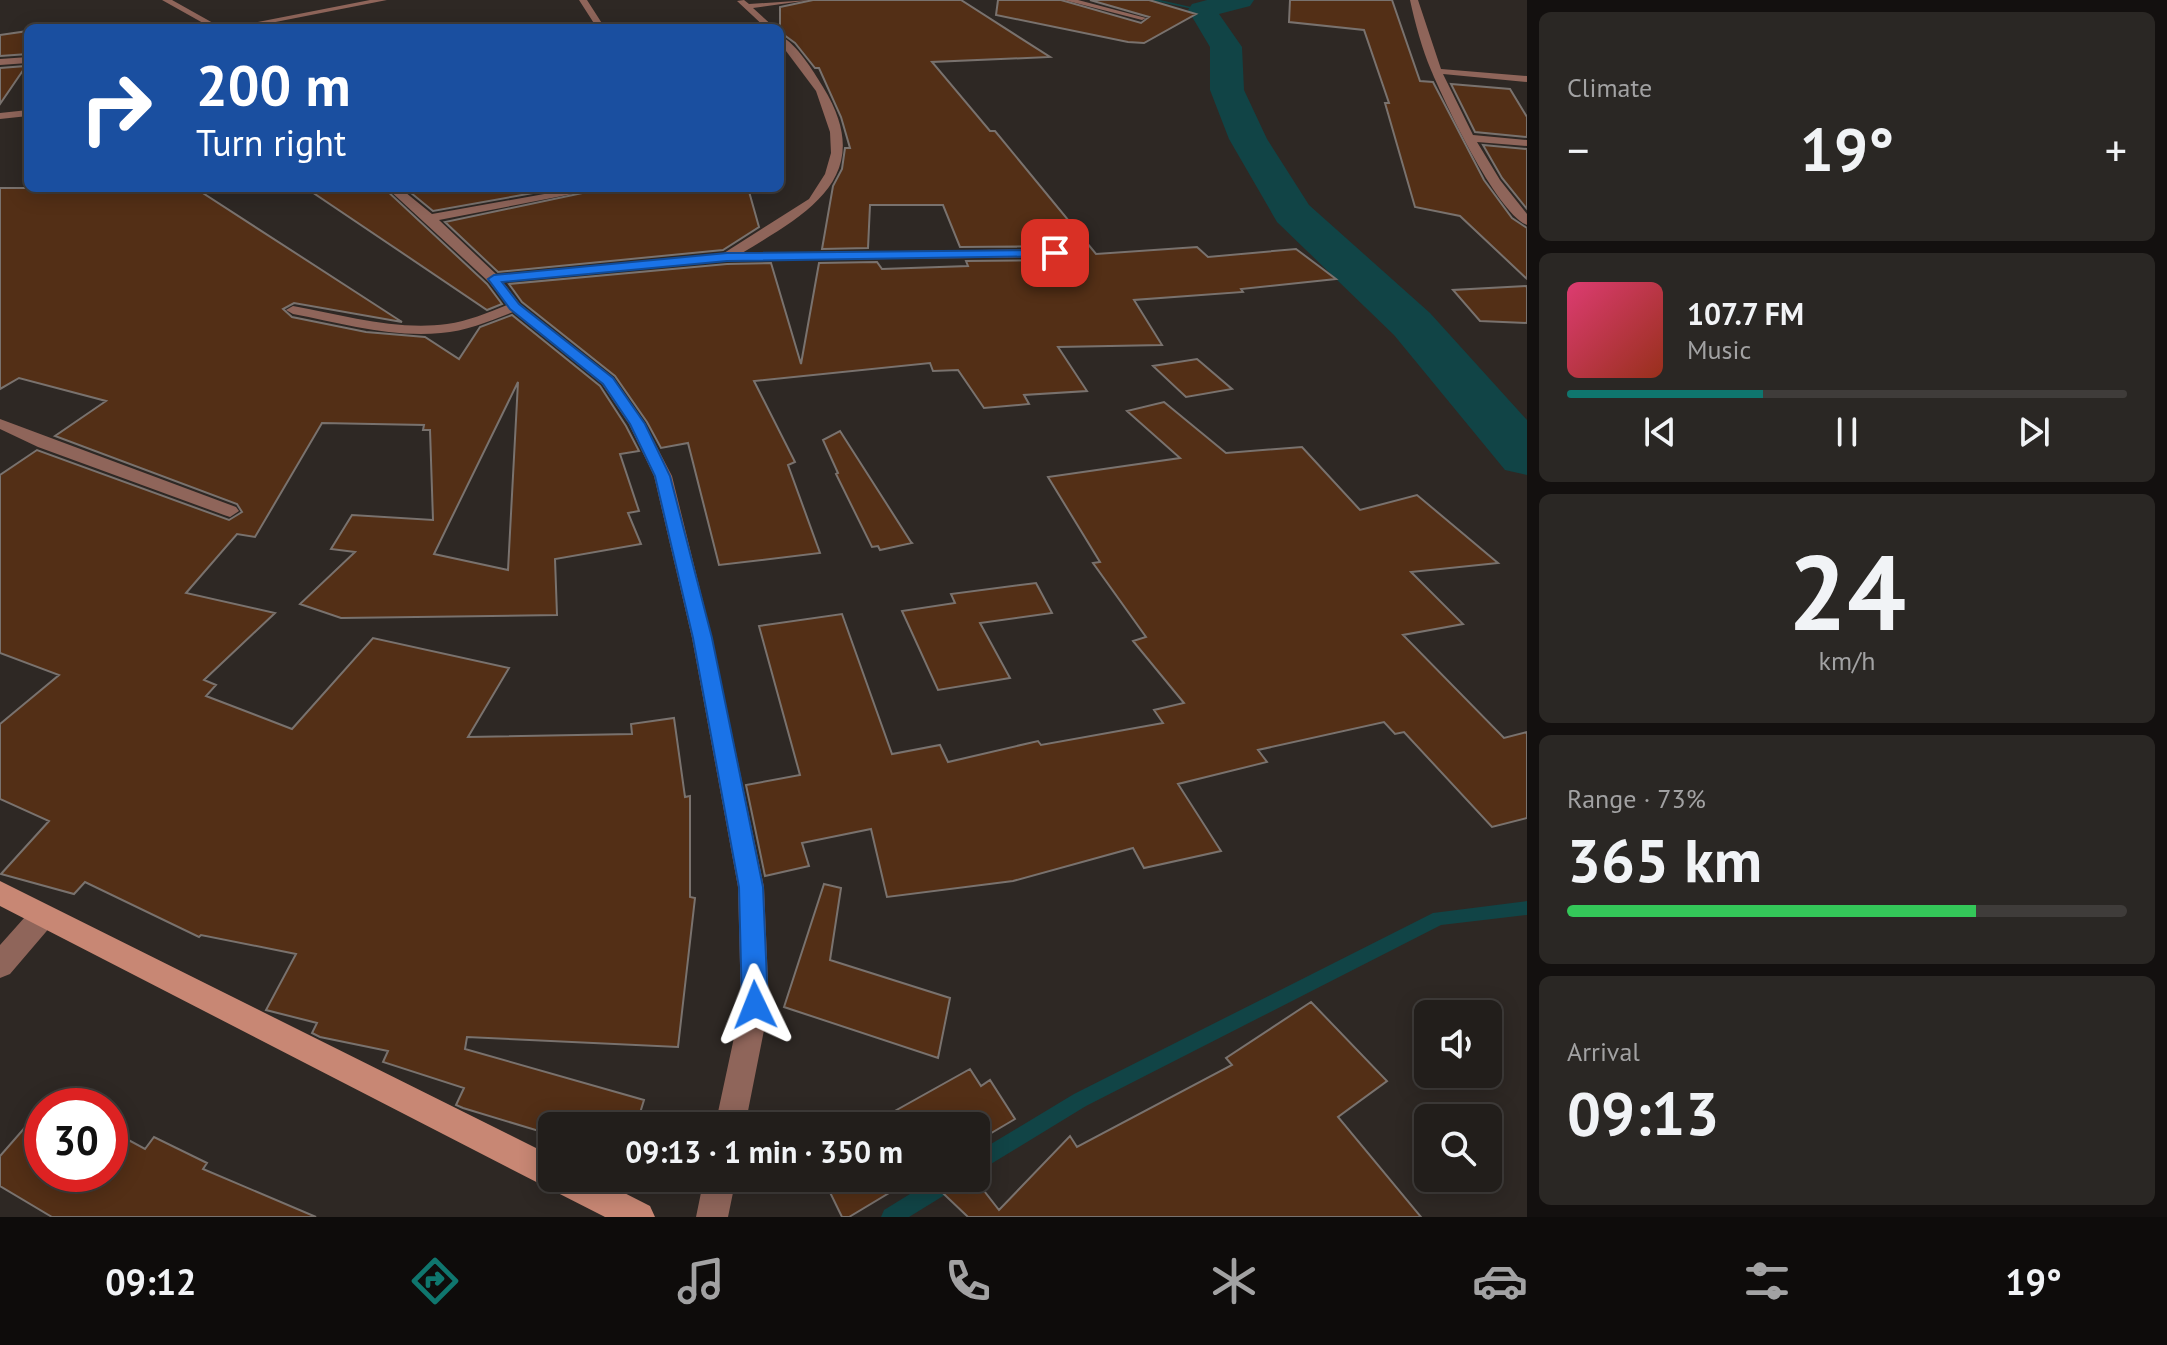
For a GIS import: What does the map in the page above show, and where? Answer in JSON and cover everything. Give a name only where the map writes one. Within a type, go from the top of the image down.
[{"type":"main road","points":[[0,893],[538,1166]]},
{"type":"main road","points":[[589,1192],[639,1217]]},
{"type":"street","points":[[166,0],[211,24]]},
{"type":"street","points":[[266,24],[383,0]]},
{"type":"street","points":[[583,0],[598,24]]},
{"type":"street","points":[[739,0],[767,24]]},
{"type":"street","points":[[749,6],[806,0]]},
{"type":"street","points":[[1068,0],[1142,18]]},
{"type":"street","points":[[1414,0],[1416,22],[1435,71],[1503,196],[1527,221]]},
{"type":"street","points":[[727,257],[819,196],[839,145],[833,114],[815,76],[784,42]]},
{"type":"street","points":[[0,62],[24,60]]},
{"type":"street","points":[[1435,71],[1527,79]]},
{"type":"street","points":[[0,116],[24,113]]},
{"type":"street","points":[[1471,138],[1527,143]]},
{"type":"street","points":[[398,192],[494,279],[515,307],[608,381],[637,424],[663,476],[702,638],[751,887],[755,1005],[733,1112]]},
{"type":"street","points":[[430,218],[575,192]]},
{"type":"street","points":[[494,279],[727,257],[1055,253]]},
{"type":"street","points":[[293,310],[400,327],[439,329],[469,324],[515,307]]},
{"type":"street","points":[[0,424],[230,511]]},
{"type":"street","points":[[0,965],[42,917]]},
{"type":"street","points":[[712,1217],[717,1192]]},
{"type":"building","points":[[813,0],[961,0],[1050,57],[932,62],[990,131],[995,131],[1096,254],[1197,247],[1208,257],[1296,249],[1336,279],[1241,289],[1243,292],[1134,300],[1162,345],[1058,347],[1087,391],[1024,395],[1029,404],[984,408],[958,370],[933,371],[930,363],[754,381],[795,462],[788,465],[820,553],[719,565],[688,443],[661,448],[615,376],[522,302],[509,284],[727,264],[771,263],[801,364],[819,263],[877,262],[882,269],[968,266],[966,261],[1055,260],[1064,254],[1055,246],[960,247],[943,205],[870,205],[868,248],[822,249],[833,186],[842,169],[845,148],[850,148],[841,117],[819,68],[815,68],[795,43],[784,35],[784,24],[780,24],[780,7]]},
{"type":"building","points":[[998,0],[1061,0],[1141,23],[1149,17],[1090,0],[1149,0],[1196,14],[1144,43],[1128,42],[996,15]]},
{"type":"building","points":[[1290,0],[1392,0],[1420,81],[1433,82],[1484,180],[1512,218],[1527,228],[1527,279],[1460,216],[1415,207],[1385,103],[1389,103],[1364,30],[1289,22]]},
{"type":"building","points":[[24,32],[24,54],[0,56],[0,35]]},
{"type":"building","points":[[24,66],[0,104],[0,68]]},
{"type":"building","points":[[1451,84],[1510,89],[1527,117],[1527,137],[1475,132]]},
{"type":"building","points":[[1483,145],[1527,149],[1527,209],[1502,178]]},
{"type":"building","points":[[0,188],[24,188],[24,192],[201,192],[402,322],[294,303],[283,309],[292,317],[366,332],[425,337],[459,359],[480,327],[512,315],[600,386],[639,451],[620,454],[639,511],[628,513],[641,544],[555,559],[557,615],[341,618],[300,604],[355,552],[331,549],[352,515],[433,520],[430,430],[423,430],[424,425],[322,423],[255,537],[237,534],[186,593],[275,613],[204,680],[216,685],[206,696],[292,729],[373,638],[509,668],[468,737],[632,734],[631,724],[674,718],[685,797],[690,796],[690,897],[695,898],[678,1047],[467,1037],[465,1049],[644,1100],[640,1112],[538,1112],[538,1131],[463,1108],[456,1105],[464,1088],[383,1062],[388,1051],[320,1037],[312,1033],[317,1023],[266,1010],[296,954],[199,937],[85,882],[74,894],[1,874],[49,821],[0,799],[0,724],[59,675],[0,653],[0,475],[37,450],[229,520],[242,512],[237,504],[55,436],[106,401],[19,378],[0,389]],"holes":[[[518,382],[508,570],[434,554]]]},
{"type":"building","points":[[312,192],[388,192],[487,284],[502,304],[487,310]]},
{"type":"building","points":[[410,192],[539,192],[433,211]]},
{"type":"building","points":[[587,192],[749,192],[759,227],[723,250],[498,272],[445,222]]},
{"type":"building","points":[[1527,286],[1527,323],[1480,321],[1453,290]]},
{"type":"building","points":[[1197,359],[1232,389],[1186,397],[1153,366]]},
{"type":"building","points":[[1164,402],[1226,453],[1302,447],[1360,510],[1417,495],[1498,563],[1411,572],[1463,624],[1403,635],[1504,738],[1527,732],[1527,818],[1492,827],[1404,732],[1395,734],[1384,722],[1258,750],[1267,762],[1178,784],[1221,851],[1144,868],[1133,848],[1013,881],[887,897],[871,829],[802,843],[809,866],[765,876],[746,785],[800,775],[759,626],[842,614],[892,754],[940,745],[948,762],[1038,741],[1041,745],[1163,723],[1154,710],[1184,703],[1133,641],[1146,637],[1093,563],[1100,562],[1048,477],[1180,458],[1127,411]]},
{"type":"building","points":[[840,431],[912,543],[880,550],[878,546],[872,547],[823,440]]},
{"type":"building","points":[[1036,583],[1052,613],[980,623],[1010,678],[938,690],[902,611],[955,603],[951,594]]},
{"type":"building","points":[[824,884],[841,888],[830,960],[950,998],[938,1058],[784,1007]]},
{"type":"building","points":[[1311,1002],[1387,1081],[1338,1117],[1421,1217],[968,1217],[942,1192],[985,1192],[999,1210],[1070,1136],[1077,1147],[1232,1065],[1226,1058]]},
{"type":"building","points":[[970,1069],[981,1086],[990,1080],[1015,1119],[990,1134],[990,1112],[893,1112]]},
{"type":"building","points":[[24,1129],[24,1192],[128,1192],[128,1140],[145,1149],[154,1137],[207,1163],[203,1169],[316,1217],[52,1217],[0,1186],[0,1156]]},
{"type":"building","points":[[830,1192],[891,1192],[849,1217],[842,1217]]},
{"type":"waterway","points":[[1153,0],[1202,10]]},
{"type":"waterway","points":[[1240,0],[1202,10],[1226,47],[1227,90],[1248,139],[1292,213],[1412,324],[1527,457]]},
{"type":"waterway","points":[[990,1155],[1080,1100],[1439,918],[1527,908]]},
{"type":"waterway","points":[[891,1217],[931,1192]]},
{"type":"route","points":[[755,1005],[751,887],[702,638],[663,476],[637,424],[608,381],[515,307],[494,279],[727,257],[1055,253]]}]
